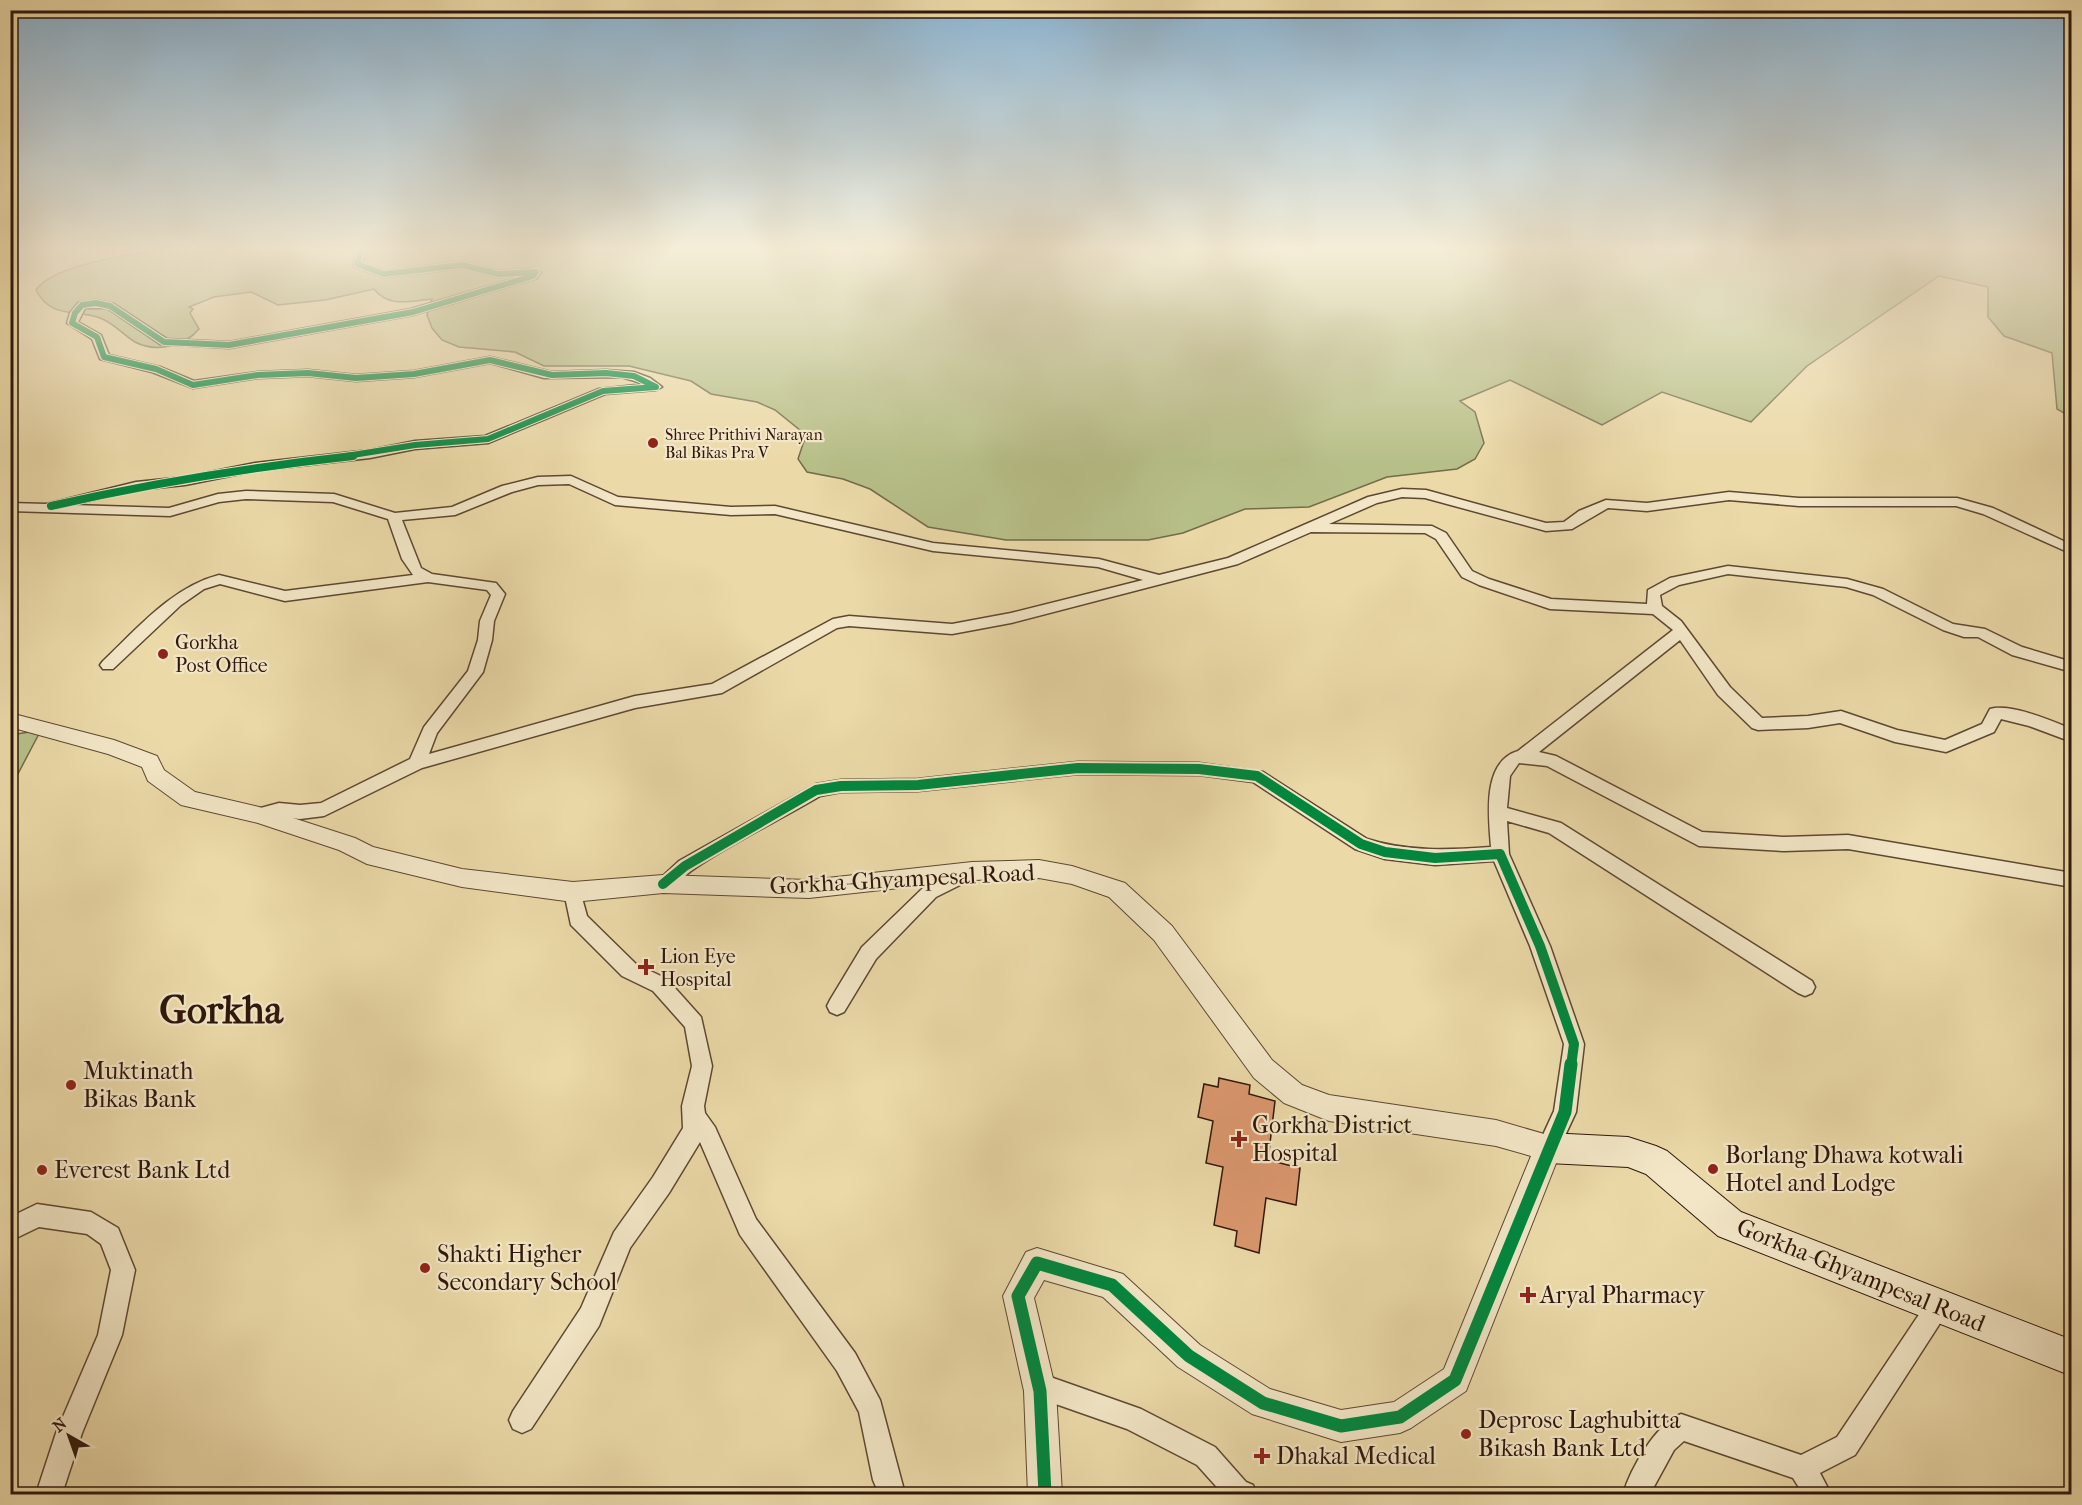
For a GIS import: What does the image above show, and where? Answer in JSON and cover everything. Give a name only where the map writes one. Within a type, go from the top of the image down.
[{"type":"main road","name":"Gorkha-Ghyampesal Road","points":[[1548,1148],[1628,1152],[1656,1162],[1730,1224],[2072,1358]]},
{"type":"street","points":[[51,506],[136,486],[186,481],[255,467],[370,454],[415,445],[463,443],[488,439],[603,392],[656,387],[618,373],[554,375],[532,373],[500,360],[414,374],[356,378],[308,373],[258,375],[193,385],[156,369],[104,357],[97,337],[72,323],[73,320]]},
{"type":"street","points":[[131,320],[164,342],[229,345],[367,320]]},
{"type":"street","points":[[10,507],[51,506],[170,512],[218,498],[246,495],[333,498],[394,517],[455,511],[538,481],[571,480],[615,501],[731,512],[775,510],[933,547],[1099,563],[1156,579]]},
{"type":"street","points":[[259,815],[279,810],[300,812],[324,809],[417,763],[635,702],[716,689],[776,658],[833,624],[849,621],[952,629],[1011,618],[1233,561],[1373,500],[1402,493],[1426,494],[1546,527],[1567,526],[1584,514],[1606,504],[1647,507],[1729,496],[1799,502],[1902,504],[1957,502],[1988,511],[2072,550]]},
{"type":"street","points":[[394,517],[412,565],[416,571],[428,578]]},
{"type":"street","points":[[1309,528],[1427,529],[1441,536],[1467,574],[1484,582],[1550,604],[1655,609],[1666,614],[1682,631],[1724,691],[1758,724],[1841,717],[1895,736],[1946,746],[1988,728],[1996,713],[2031,720],[2072,736]]},
{"type":"street","points":[[1655,609],[1653,593],[1661,587],[1684,578],[1728,570],[1847,583],[1878,592],[1948,627],[1964,632],[1980,632],[2017,651],[2072,667]]},
{"type":"street","points":[[108,665],[176,602],[199,586],[219,579],[285,596],[428,578],[491,585],[498,594],[486,621],[485,640],[475,672],[430,731],[417,763]]},
{"type":"street","points":[[1045,1494],[1039,1386],[1018,1296],[1037,1263],[1112,1285],[1189,1356],[1263,1403],[1341,1426],[1400,1418],[1455,1380],[1548,1148],[1565,1112],[1574,1044],[1540,946],[1500,854],[1498,812],[1503,771],[1511,760],[1522,756],[1682,631]]},
{"type":"street","name":"Gorkha-Ghyampesal Road","points":[[10,720],[132,754],[150,762],[156,775],[189,799],[259,815],[347,844],[367,855],[462,878],[573,892],[663,884],[809,889],[972,871],[1039,869],[1072,875],[1117,890],[1163,933],[1263,1069],[1293,1094],[1329,1108],[1496,1133],[1548,1148]]},
{"type":"street","points":[[1522,756],[1550,760],[1699,839],[1784,844],[1848,842],[2072,880]]},
{"type":"street","points":[[663,884],[685,866],[816,790],[841,786],[918,785],[1078,768],[1199,769],[1257,776],[1361,843],[1385,852],[1436,858],[1500,854]]},
{"type":"street","points":[[1498,812],[1555,828],[1805,987]]},
{"type":"street","points":[[837,1006],[869,953],[930,892],[972,871]]},
{"type":"street","points":[[522,1420],[590,1317],[622,1240],[661,1185],[694,1131],[693,1106],[702,1066],[694,1023],[660,985],[629,970],[578,919],[573,892]]},
{"type":"street","points":[[695,1117],[707,1134],[748,1227],[846,1362],[871,1409],[886,1480],[892,1494]]},
{"type":"street","points":[[10,1230],[37,1215],[92,1223],[110,1236],[123,1270],[111,1335],[69,1433],[48,1494]]},
{"type":"street","points":[[1802,1468],[1845,1446],[1938,1306]]},
{"type":"street","points":[[1039,1386],[1132,1418],[1206,1456],[1237,1491],[1244,1494]]},
{"type":"street","points":[[1636,1494],[1665,1441],[1681,1427],[1802,1468],[1818,1494]]},
{"type":"green space","points":[[104,320],[194,320],[199,329],[186,340],[170,346],[152,347],[135,342]]},
{"type":"green space","points":[[429,320],[1874,320],[1807,366],[1751,422],[1662,392],[1602,425],[1510,380],[1460,401],[1475,412],[1484,443],[1475,459],[1457,469],[1387,477],[1309,507],[1245,509],[1183,533],[1148,540],[1006,540],[928,527],[870,489],[843,479],[807,472],[798,459],[806,435],[775,410],[757,402],[711,394],[691,381],[629,366],[544,366],[515,352],[459,347],[442,340]]},
{"type":"green space","points":[[1991,320],[2071,320],[2071,417],[2057,409],[2052,353],[2004,336]]},
{"type":"green space","points":[[41,730],[11,787],[11,735]]},
{"type":"building","name":"Gorkha District Hospital","points":[[1219,1078],[1250,1085],[1249,1094],[1275,1101],[1268,1160],[1300,1168],[1296,1205],[1266,1198],[1259,1253],[1235,1246],[1237,1231],[1214,1225],[1223,1167],[1206,1163],[1213,1121],[1198,1117],[1204,1084],[1218,1087]]},
{"type":"waterway","points":[[10,1204],[11,1211]]},
{"type":"waterway","points":[[10,1255],[12,1234]]},
{"type":"cycle path","points":[[51,506],[136,486],[185,481],[255,467],[370,454],[415,445],[463,443],[488,439],[603,391],[656,387],[634,376],[606,373],[552,375],[490,360],[414,374],[356,378],[308,373],[258,375],[193,385],[156,369],[104,357],[97,337],[72,323],[73,320]]},
{"type":"cycle path","points":[[131,320],[164,342],[229,345],[367,320]]},
{"type":"cycle path","points":[[663,884],[685,866],[816,790],[841,786],[918,785],[1078,768],[1199,769],[1257,776],[1361,844],[1385,852],[1435,858],[1500,854],[1540,946],[1574,1044],[1565,1112],[1548,1148],[1455,1380],[1400,1417],[1341,1426],[1263,1403],[1189,1356],[1112,1285],[1037,1263],[1018,1296],[1040,1391],[1045,1494]]},
{"type":"place","name":"Shree Prithivi Narayan Bal Bikas Pra V","points":[[653,443]]},
{"type":"place","name":"Gorkha Post Office","points":[[163,654]]},
{"type":"place","name":"Lion Eye Hospital","points":[[646,967]]},
{"type":"place","name":"Muktinath Bikas Bank","points":[[71,1085]]},
{"type":"place","name":"Gorkha District Hospital","points":[[1239,1139]]},
{"type":"place","name":"Borlang Dhawa kotwali Hotel and Lodge","points":[[1713,1169]]},
{"type":"place","name":"Everest Bank Ltd","points":[[42,1170]]},
{"type":"place","name":"Shakti Higher Secondary School","points":[[425,1268]]},
{"type":"place","name":"Aryal Pharmacy","points":[[1528,1295]]},
{"type":"place","name":"Deprosc Laghubitta Bikash Bank Ltd","points":[[1466,1434]]},
{"type":"place","name":"Dhakal Medical","points":[[1262,1456]]},
{"type":"district","name":"Gorkha","points":[[221,1009]]}]
